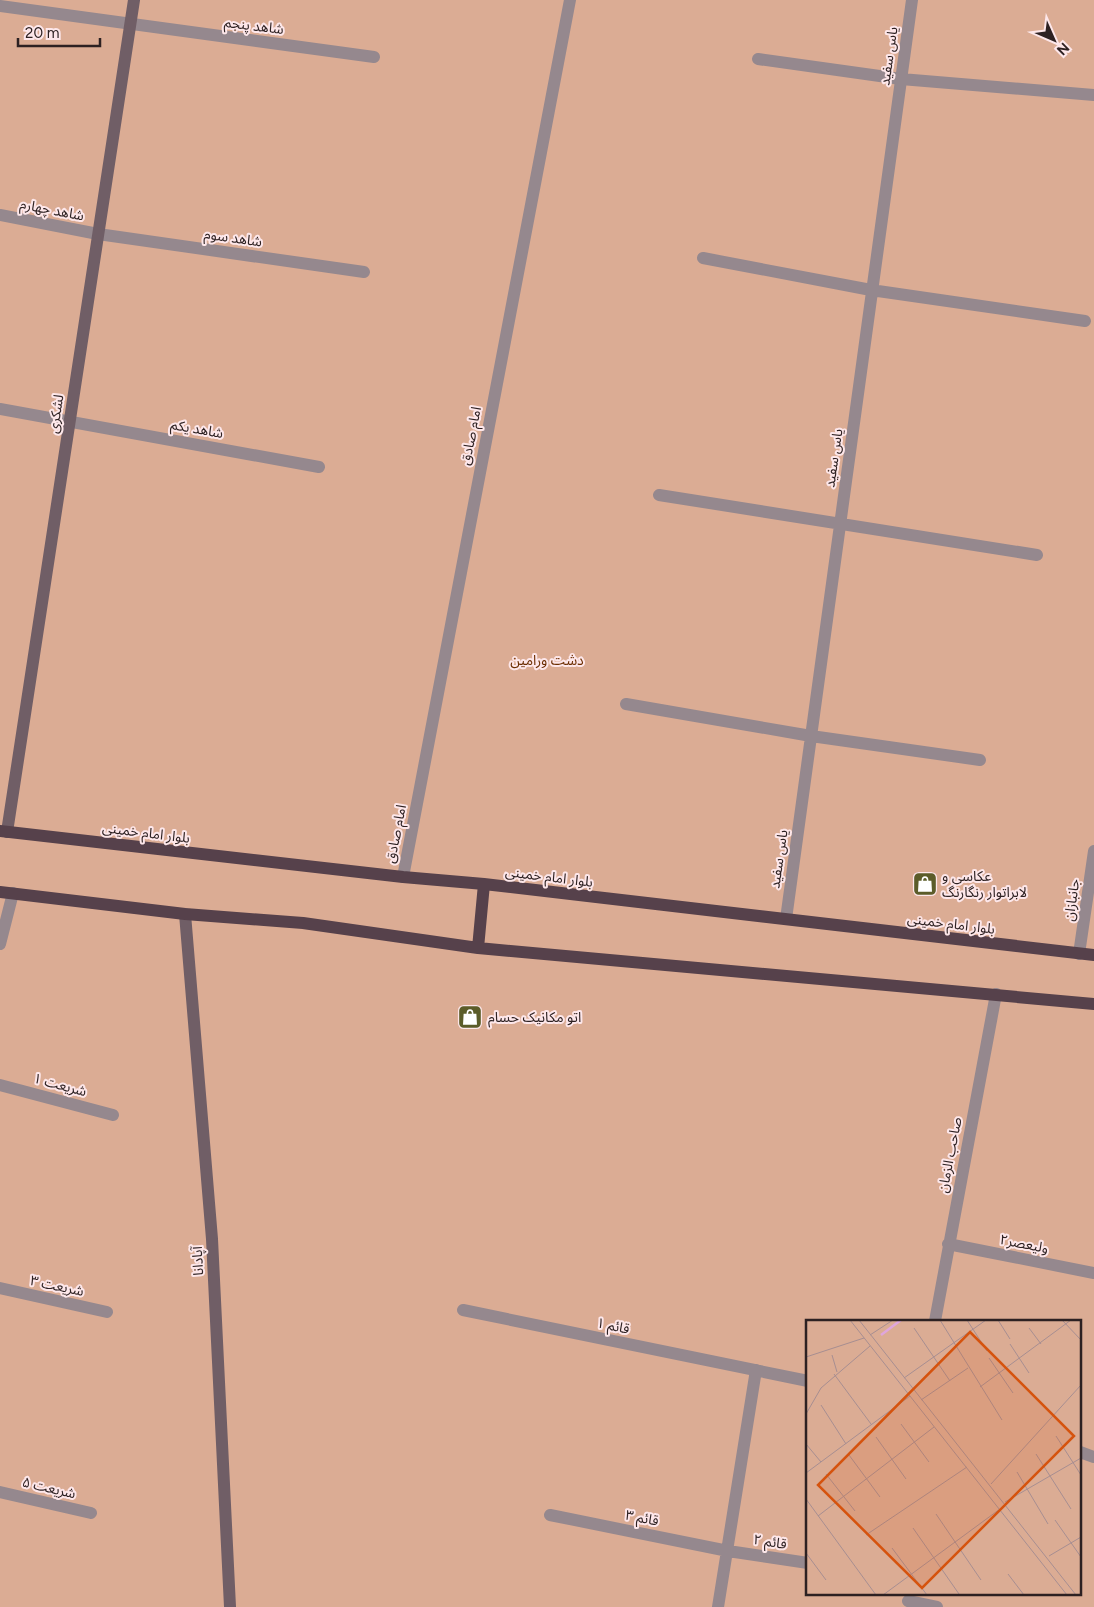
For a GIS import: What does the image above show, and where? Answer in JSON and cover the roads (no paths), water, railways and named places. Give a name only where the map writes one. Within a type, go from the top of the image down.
[{"type":"main road","name":"بلوار امام خمینی","points":[[3,832],[403,877],[484,884],[1094,955]]},
{"type":"main road","points":[[478,948],[484,884]]},
{"type":"main road","points":[[0,892],[185,914],[303,923],[478,948],[1094,1004]]},
{"type":"street","name":"لشکری","points":[[3,832],[70,421],[134,0]]},
{"type":"street","name":"امام صادق","points":[[403,877],[570,0]]},
{"type":"street","name":"یاس سفید","points":[[786,919],[912,0]]},
{"type":"street","name":"شاهد پنجم","points":[[0,6],[374,57]]},
{"type":"street","points":[[758,59],[901,79],[1094,95]]},
{"type":"street","name":"شاهد چهارم","points":[[0,215],[98,234]]},
{"type":"street","name":"شاهد سوم","points":[[98,234],[364,272]]},
{"type":"street","points":[[703,258],[871,290],[1085,321]]},
{"type":"street","name":"شاهد یکم","points":[[0,408],[319,467]]},
{"type":"street","points":[[659,495],[1038,555]]},
{"type":"street","points":[[626,704],[811,736],[980,760]]},
{"type":"street","name":"جانبازان","points":[[1079,954],[1094,851]]},
{"type":"street","points":[[0,944],[13,893]]},
{"type":"street","name":"آپادانا","points":[[185,914],[212,1239],[230,1607]]},
{"type":"street","name":"صاحب الزمان","points":[[934,1320],[996,994]]},
{"type":"street","name":"شریعت ۱","points":[[0,1085],[113,1115]]},
{"type":"street","name":"ولیعصر۲","points":[[948,1244],[1094,1273]]},
{"type":"street","name":"شریعت ۳","points":[[0,1288],[107,1312]]},
{"type":"street","name":"قائم ۱","points":[[463,1310],[756,1370]]},
{"type":"street","points":[[718,1607],[756,1370],[806,1381]]},
{"type":"street","points":[[1082,1453],[1094,1457]]},
{"type":"street","name":"شریعت ۵","points":[[0,1492],[91,1512]]},
{"type":"street","name":"قائم ۳","points":[[550,1515],[728,1551]]},
{"type":"street","name":"قائم ۲","points":[[728,1551],[806,1563]]},
{"type":"street","points":[[908,1602],[937,1607]]},
{"type":"place","name":"عکاسی و لابراتوار رنگارنگ","points":[[925,884]]},
{"type":"place","name":"اتو مکانیک حسام","points":[[470,1017]]},
{"type":"park label","name":"دشت ورامین","points":[[547,660]]}]
